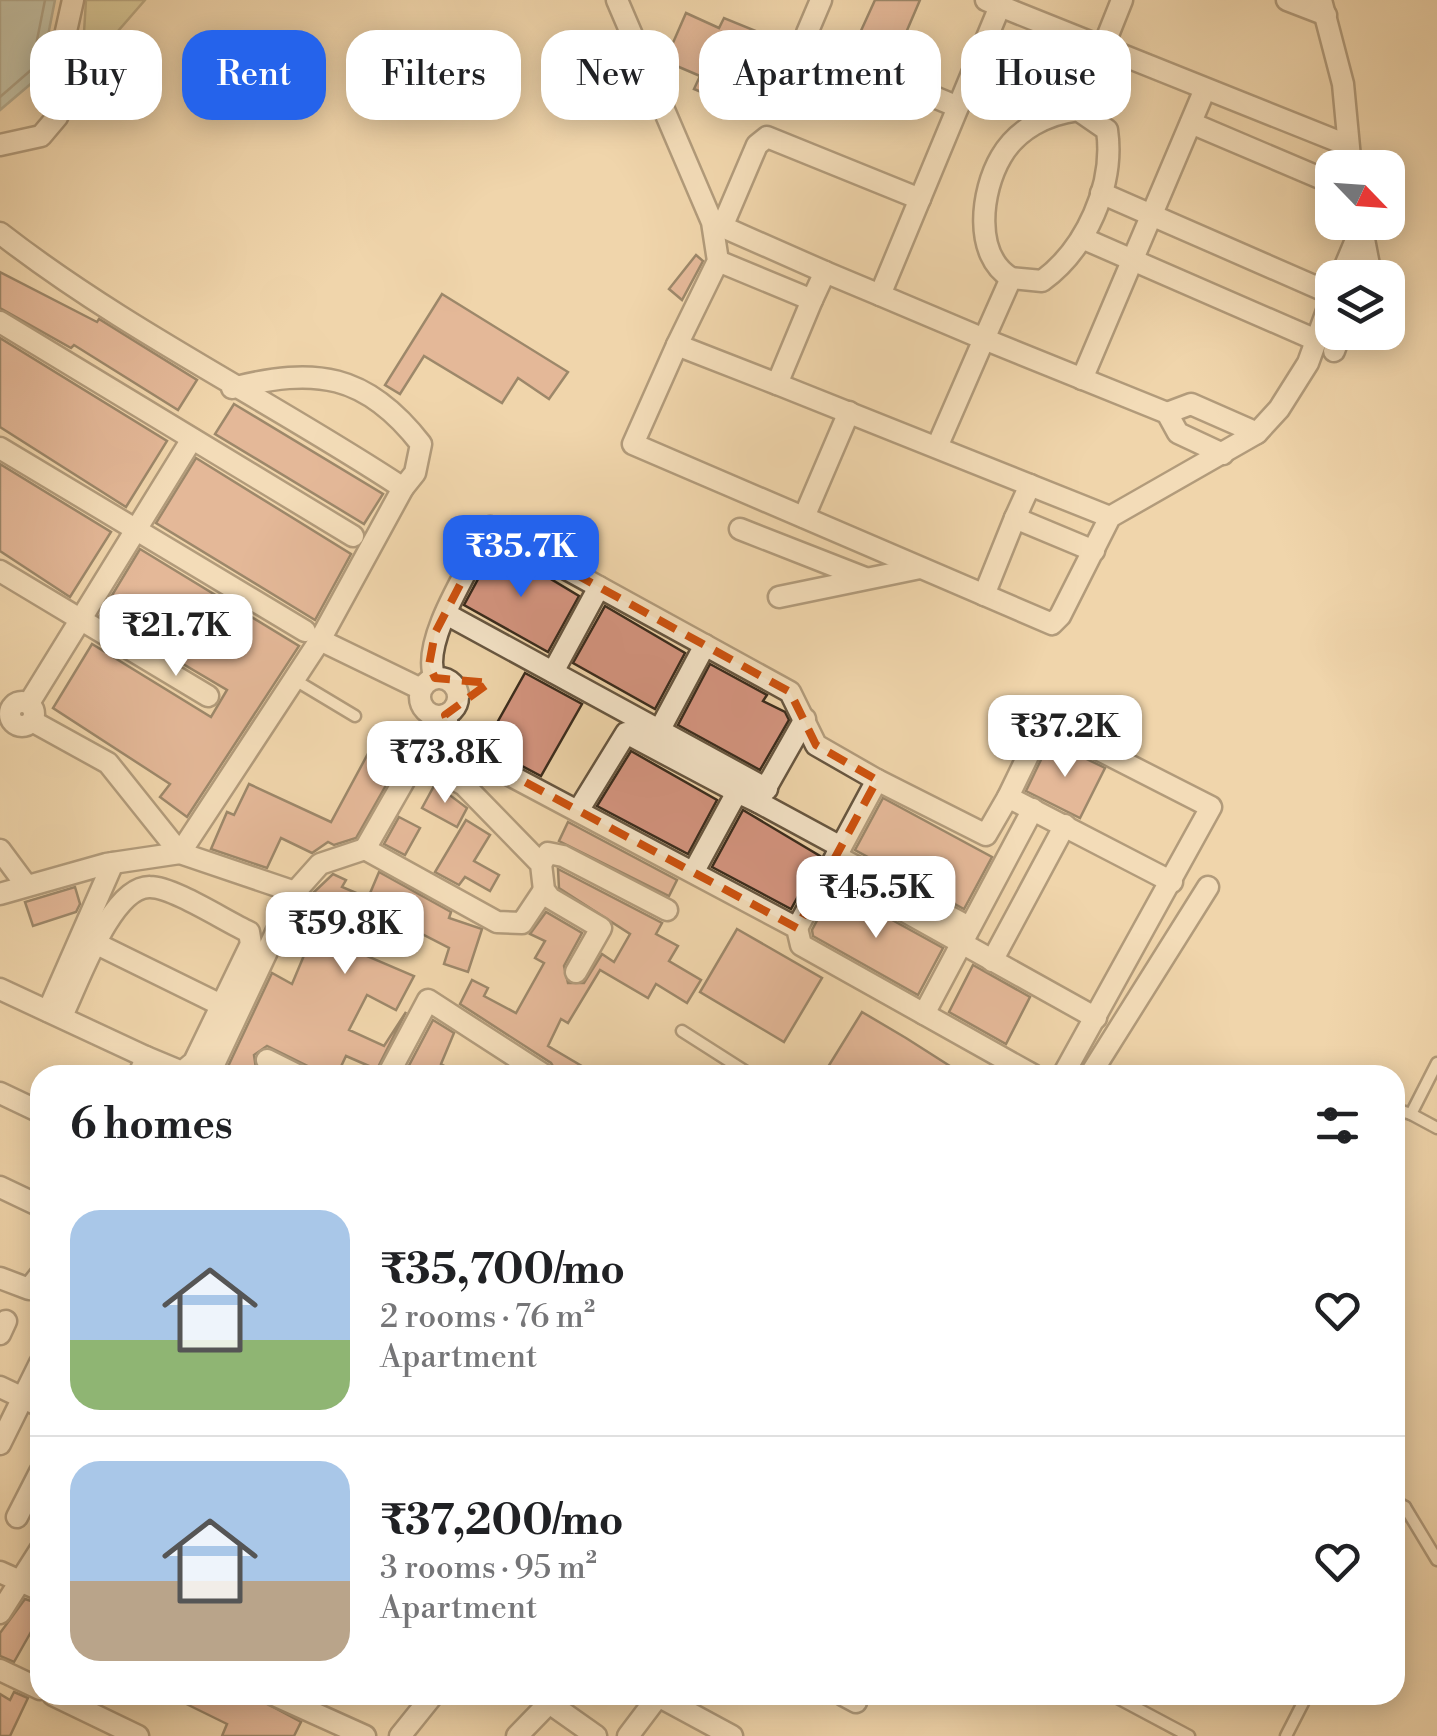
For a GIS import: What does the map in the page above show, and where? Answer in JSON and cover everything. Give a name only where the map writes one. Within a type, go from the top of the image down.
[{"type":"street","points":[[0,145],[41,136],[57,117],[68,93],[62,48],[73,0]]},
{"type":"street","points":[[617,0],[717,225],[718,261],[633,444],[1052,624],[1060,616],[1110,517],[1257,433],[1323,350]]},
{"type":"street","points":[[821,0],[807,33],[810,44],[958,108]]},
{"type":"street","points":[[1110,30],[1122,0]]},
{"type":"street","points":[[1287,0],[1323,8],[1343,84],[1348,150]]},
{"type":"street","points":[[880,295],[958,108],[993,3],[1060,30]]},
{"type":"street","points":[[1131,58],[1347,144]]},
{"type":"street","points":[[1082,379],[1204,88]]},
{"type":"street","points":[[1040,120],[1001,156],[990,181],[985,208],[989,255],[1011,278],[1042,281],[1068,260],[1101,193],[1109,160],[1107,130],[1092,120]]},
{"type":"street","points":[[1191,123],[1315,176]]},
{"type":"street","points":[[717,225],[758,144],[767,137],[920,200]]},
{"type":"street","points":[[1101,193],[1315,288]]},
{"type":"street","points":[[717,225],[1167,414],[1178,433],[1222,454]]},
{"type":"street","points":[[0,232],[60,279],[232,388],[403,488]]},
{"type":"street","points":[[1082,238],[1315,335]]},
{"type":"street","points":[[718,261],[812,300]]},
{"type":"street","points":[[777,384],[825,272]]},
{"type":"street","points":[[937,447],[1011,278]]},
{"type":"street","points":[[0,322],[353,536]]},
{"type":"street","points":[[677,345],[1110,517]]},
{"type":"street","points":[[180,854],[294,680],[312,635],[415,474],[421,444],[396,412],[324,375],[274,377],[232,388]]},
{"type":"street","points":[[1167,414],[1192,404],[1257,433]]},
{"type":"street","points":[[804,517],[849,412]]},
{"type":"street","points":[[180,854],[108,763],[31,712],[80,619],[192,438]]},
{"type":"street","points":[[0,448],[312,635],[428,684],[455,686],[458,697],[445,715],[436,716],[422,706],[428,684],[431,648],[490,527],[790,692],[816,745],[986,835],[1037,737],[1046,730],[1060,730],[1212,807],[1069,1065]]},
{"type":"street","points":[[984,596],[1030,485]]},
{"type":"street","points":[[1015,518],[1094,552]]},
{"type":"street","points":[[740,528],[866,579]]},
{"type":"street","points":[[779,597],[920,568]]},
{"type":"street","points":[[0,571],[208,696]]},
{"type":"street","points":[[554,672],[598,586]]},
{"type":"street","points":[[448,615],[659,731],[763,796],[835,858],[965,935],[992,961],[1096,1018]]},
{"type":"street","points":[[659,731],[705,645]]},
{"type":"street","points":[[445,715],[458,746],[798,928]]},
{"type":"street","points":[[763,796],[805,719]]},
{"type":"street","points":[[578,811],[626,732],[736,792],[763,796]]},
{"type":"street","points":[[365,849],[497,922],[522,922],[544,890],[540,864],[464,785],[383,740]]},
{"type":"street","points":[[214,1065],[295,892],[320,864],[365,849],[417,758]]},
{"type":"street","points":[[877,780],[798,928],[801,945],[1015,1065]]},
{"type":"street","points":[[694,871],[736,792]]},
{"type":"street","points":[[1008,797],[1172,882]]},
{"type":"street","points":[[924,1014],[1033,809]]},
{"type":"street","points":[[992,961],[1066,825]]},
{"type":"street","points":[[0,850],[26,885]]},
{"type":"street","points":[[540,864],[548,853],[563,856],[667,910]]},
{"type":"street","points":[[0,894],[113,863],[180,854],[295,892]]},
{"type":"street","points":[[55,1013],[113,863]]},
{"type":"street","points":[[55,1013],[124,895],[148,886],[249,932],[251,944],[190,1065]]},
{"type":"street","points":[[1096,1065],[1208,887]]},
{"type":"street","points":[[544,890],[601,928],[576,972]]},
{"type":"street","points":[[97,944],[221,1005]]},
{"type":"street","points":[[1122,971],[1129,978],[1112,1010],[1123,1022]]},
{"type":"street","points":[[0,990],[55,1013],[140,1065]]},
{"type":"street","points":[[394,1065],[428,1000],[529,1065]]},
{"type":"street","points":[[268,1060],[278,1065]]},
{"type":"street","points":[[0,1093],[30,1107]]},
{"type":"street","points":[[0,1187],[30,1201]]},
{"type":"street","points":[[0,1278],[30,1287]]},
{"type":"street","points":[[0,1386],[30,1401]]},
{"type":"street","points":[[0,1444],[30,1405]]},
{"type":"street","points":[[17,1517],[30,1492]]},
{"type":"street","points":[[0,1572],[30,1586]]},
{"type":"street","points":[[0,1614],[30,1587]]},
{"type":"street","points":[[0,1670],[30,1684]]},
{"type":"street","points":[[74,1705],[138,1736]]},
{"type":"street","points":[[296,1705],[365,1736]]},
{"type":"street","points":[[400,1736],[425,1705]]},
{"type":"street","points":[[517,1736],[539,1705]]},
{"type":"street","points":[[552,1705],[596,1736]]},
{"type":"street","points":[[628,1736],[651,1705]]},
{"type":"street","points":[[675,1705],[732,1736]]},
{"type":"lane","points":[[294,680],[355,716]]},
{"type":"lane","points":[[682,1031],[735,1065]]},
{"type":"lane","points":[[1411,1114],[1437,1063]]},
{"type":"lane","points":[[1405,1112],[1437,1128]]},
{"type":"lane","points":[[1405,1512],[1437,1560]]},
{"type":"lane","points":[[1131,1705],[1189,1736]]},
{"type":"lane","points":[[1286,1736],[1302,1705]]},
{"type":"highlighted area","points":[[490,527],[790,692],[816,745],[877,780],[797,928],[458,746],[445,715],[489,683],[435,678],[429,665],[435,633]]},
{"type":"shaded area","points":[[86,0],[145,0],[119,30],[84,30]]},
{"type":"water","points":[[0,0],[55,0],[49,30],[30,30],[30,84],[0,110]]},
{"type":"building","points":[[875,0],[920,0],[907,30],[861,30]]},
{"type":"building","points":[[686,13],[719,28],[724,18],[753,30],[699,30],[699,76],[679,67],[679,30]]},
{"type":"building","points":[[696,255],[703,261],[682,300],[669,289]]},
{"type":"building","points":[[0,272],[97,322],[99,319],[197,380],[178,410],[74,345],[71,348],[0,308]]},
{"type":"building","points":[[442,294],[568,372],[549,399],[518,378],[502,403],[424,356],[400,394],[385,385]]},
{"type":"building","points":[[0,338],[167,441],[126,507],[0,427]]},
{"type":"building","points":[[234,404],[383,494],[364,524],[215,434]]},
{"type":"building","points":[[196,458],[351,554],[315,620],[156,523]]},
{"type":"building","points":[[0,464],[111,532],[70,597],[0,551]]},
{"type":"building","points":[[496,546],[579,596],[548,652],[464,605]]},
{"type":"building","points":[[140,549],[299,646],[187,817],[160,797],[170,784],[53,708],[92,644],[211,717],[227,690],[100,615]]},
{"type":"building","points":[[605,606],[685,653],[655,709],[573,663]]},
{"type":"building","points":[[710,664],[767,695],[763,701],[785,712],[789,720],[760,770],[678,725]]},
{"type":"building","points":[[525,673],[582,704],[541,776],[484,746]]},
{"type":"building","points":[[1054,743],[1105,768],[1080,818],[1026,791],[1048,745]]},
{"type":"building","points":[[371,748],[398,764],[356,838],[334,845],[328,842],[312,853],[281,838],[267,868],[211,849],[227,812],[234,815],[249,784],[331,822]]},
{"type":"building","points":[[631,751],[717,800],[688,854],[597,806]]},
{"type":"building","points":[[435,784],[467,808],[457,827],[422,808]]},
{"type":"building","points":[[883,798],[992,857],[964,909],[855,850]]},
{"type":"building","points":[[743,810],[820,856],[791,909],[712,867]]},
{"type":"building","points":[[399,817],[420,828],[405,855],[384,844]]},
{"type":"building","points":[[466,820],[490,835],[474,861],[499,875],[490,891],[465,877],[459,885],[435,872]]},
{"type":"building","points":[[568,822],[677,880],[669,896],[559,841]]},
{"type":"building","points":[[558,869],[662,923],[656,934],[678,946],[669,961],[701,980],[687,1003],[656,984],[648,998],[600,970],[568,1023],[561,1019],[548,1046],[580,1065],[552,1065],[460,1004],[472,980],[488,988],[484,996],[516,1013],[544,963],[535,958],[545,941],[530,934],[546,912],[582,933],[564,966],[568,983],[584,983],[602,954],[614,962],[630,934],[559,888]]},
{"type":"building","points":[[379,872],[451,912],[449,918],[482,929],[468,972],[444,964],[449,948],[383,914],[362,954],[414,976],[396,1010],[367,995],[349,1030],[384,1046],[406,1012],[379,1065],[367,1065],[346,1056],[342,1065],[306,1065],[267,1046],[254,1055],[256,1065],[229,1065],[272,973],[292,984],[313,934],[301,930],[312,894],[333,874],[346,880],[342,887],[368,898]]},
{"type":"building","points":[[75,887],[80,904],[76,912],[33,926],[25,902]]},
{"type":"building","points":[[834,888],[943,948],[918,995],[813,936],[812,930]]},
{"type":"building","points":[[737,929],[822,978],[784,1042],[700,992]]},
{"type":"building","points":[[973,965],[1030,997],[1006,1044],[949,1012]]},
{"type":"building","points":[[862,1012],[948,1065],[829,1065]]},
{"type":"building","points":[[433,1020],[454,1033],[443,1065],[409,1065]]},
{"type":"building","points":[[25,1599],[30,1601],[30,1634],[14,1662],[0,1656],[0,1633]]},
{"type":"building","points":[[14,1692],[28,1698],[10,1736],[0,1736],[0,1694],[10,1700]]},
{"type":"building","points":[[188,1705],[270,1705],[301,1722],[294,1736],[222,1736],[227,1724]]}]
